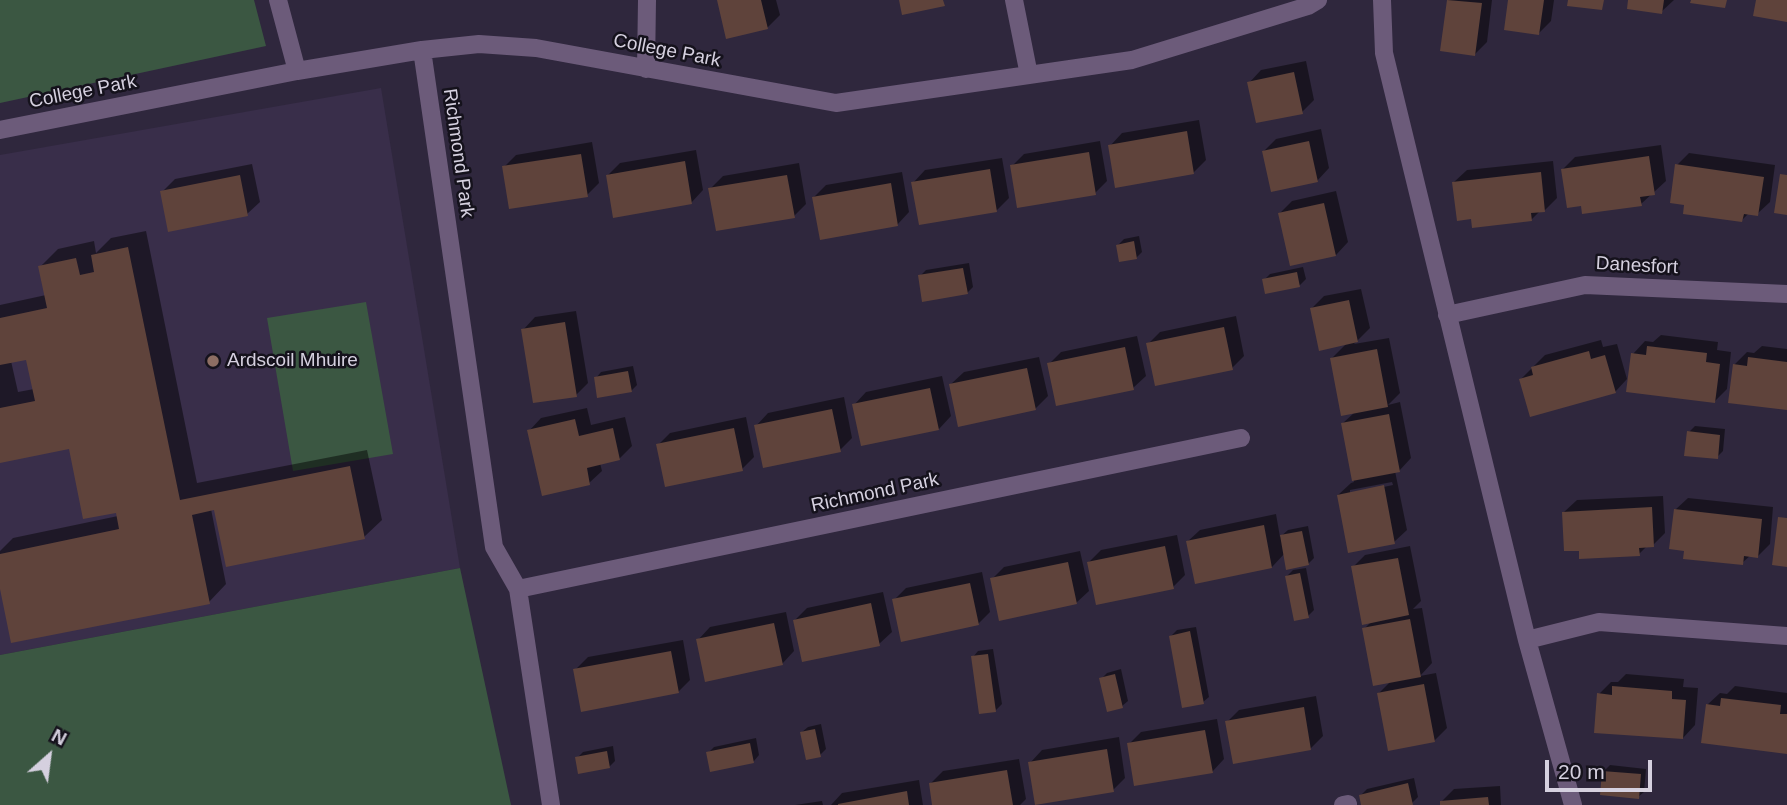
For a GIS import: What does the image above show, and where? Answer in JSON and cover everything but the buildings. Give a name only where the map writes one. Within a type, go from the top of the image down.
[{"type":"street","points":[[278,0],[297,71]]},
{"type":"street","points":[[646,69],[647,0]]},
{"type":"street","points":[[1014,0],[1029,75]]},
{"type":"street","name":"College Park","points":[[0,130],[297,71],[422,50],[479,44],[536,47],[836,103],[1132,60],[1308,6],[1318,0]]},
{"type":"street","points":[[1382,0],[1384,53],[1527,640],[1573,805]]},
{"type":"street","name":"Richmond Park","points":[[422,50],[494,547],[518,589],[551,805]]},
{"type":"street","name":"Danesfort","points":[[1447,315],[1585,285],[1787,295]]},
{"type":"street","name":"Richmond Park","points":[[518,589],[1241,438]]},
{"type":"street","points":[[1527,640],[1599,622],[1787,636]]},
{"type":"shaded area","name":"Ardscoil Mhuire","points":[[381,88],[460,568],[0,655],[0,155]]},
{"type":"green space","points":[[0,0],[254,0],[266,46],[0,103]]},
{"type":"green space","points":[[366,302],[393,454],[293,471],[267,318]]},
{"type":"green space","points":[[460,568],[511,805],[0,805],[0,655]]},
{"type":"place","name":"Ardscoil Mhuire","points":[[213,361]]}]
